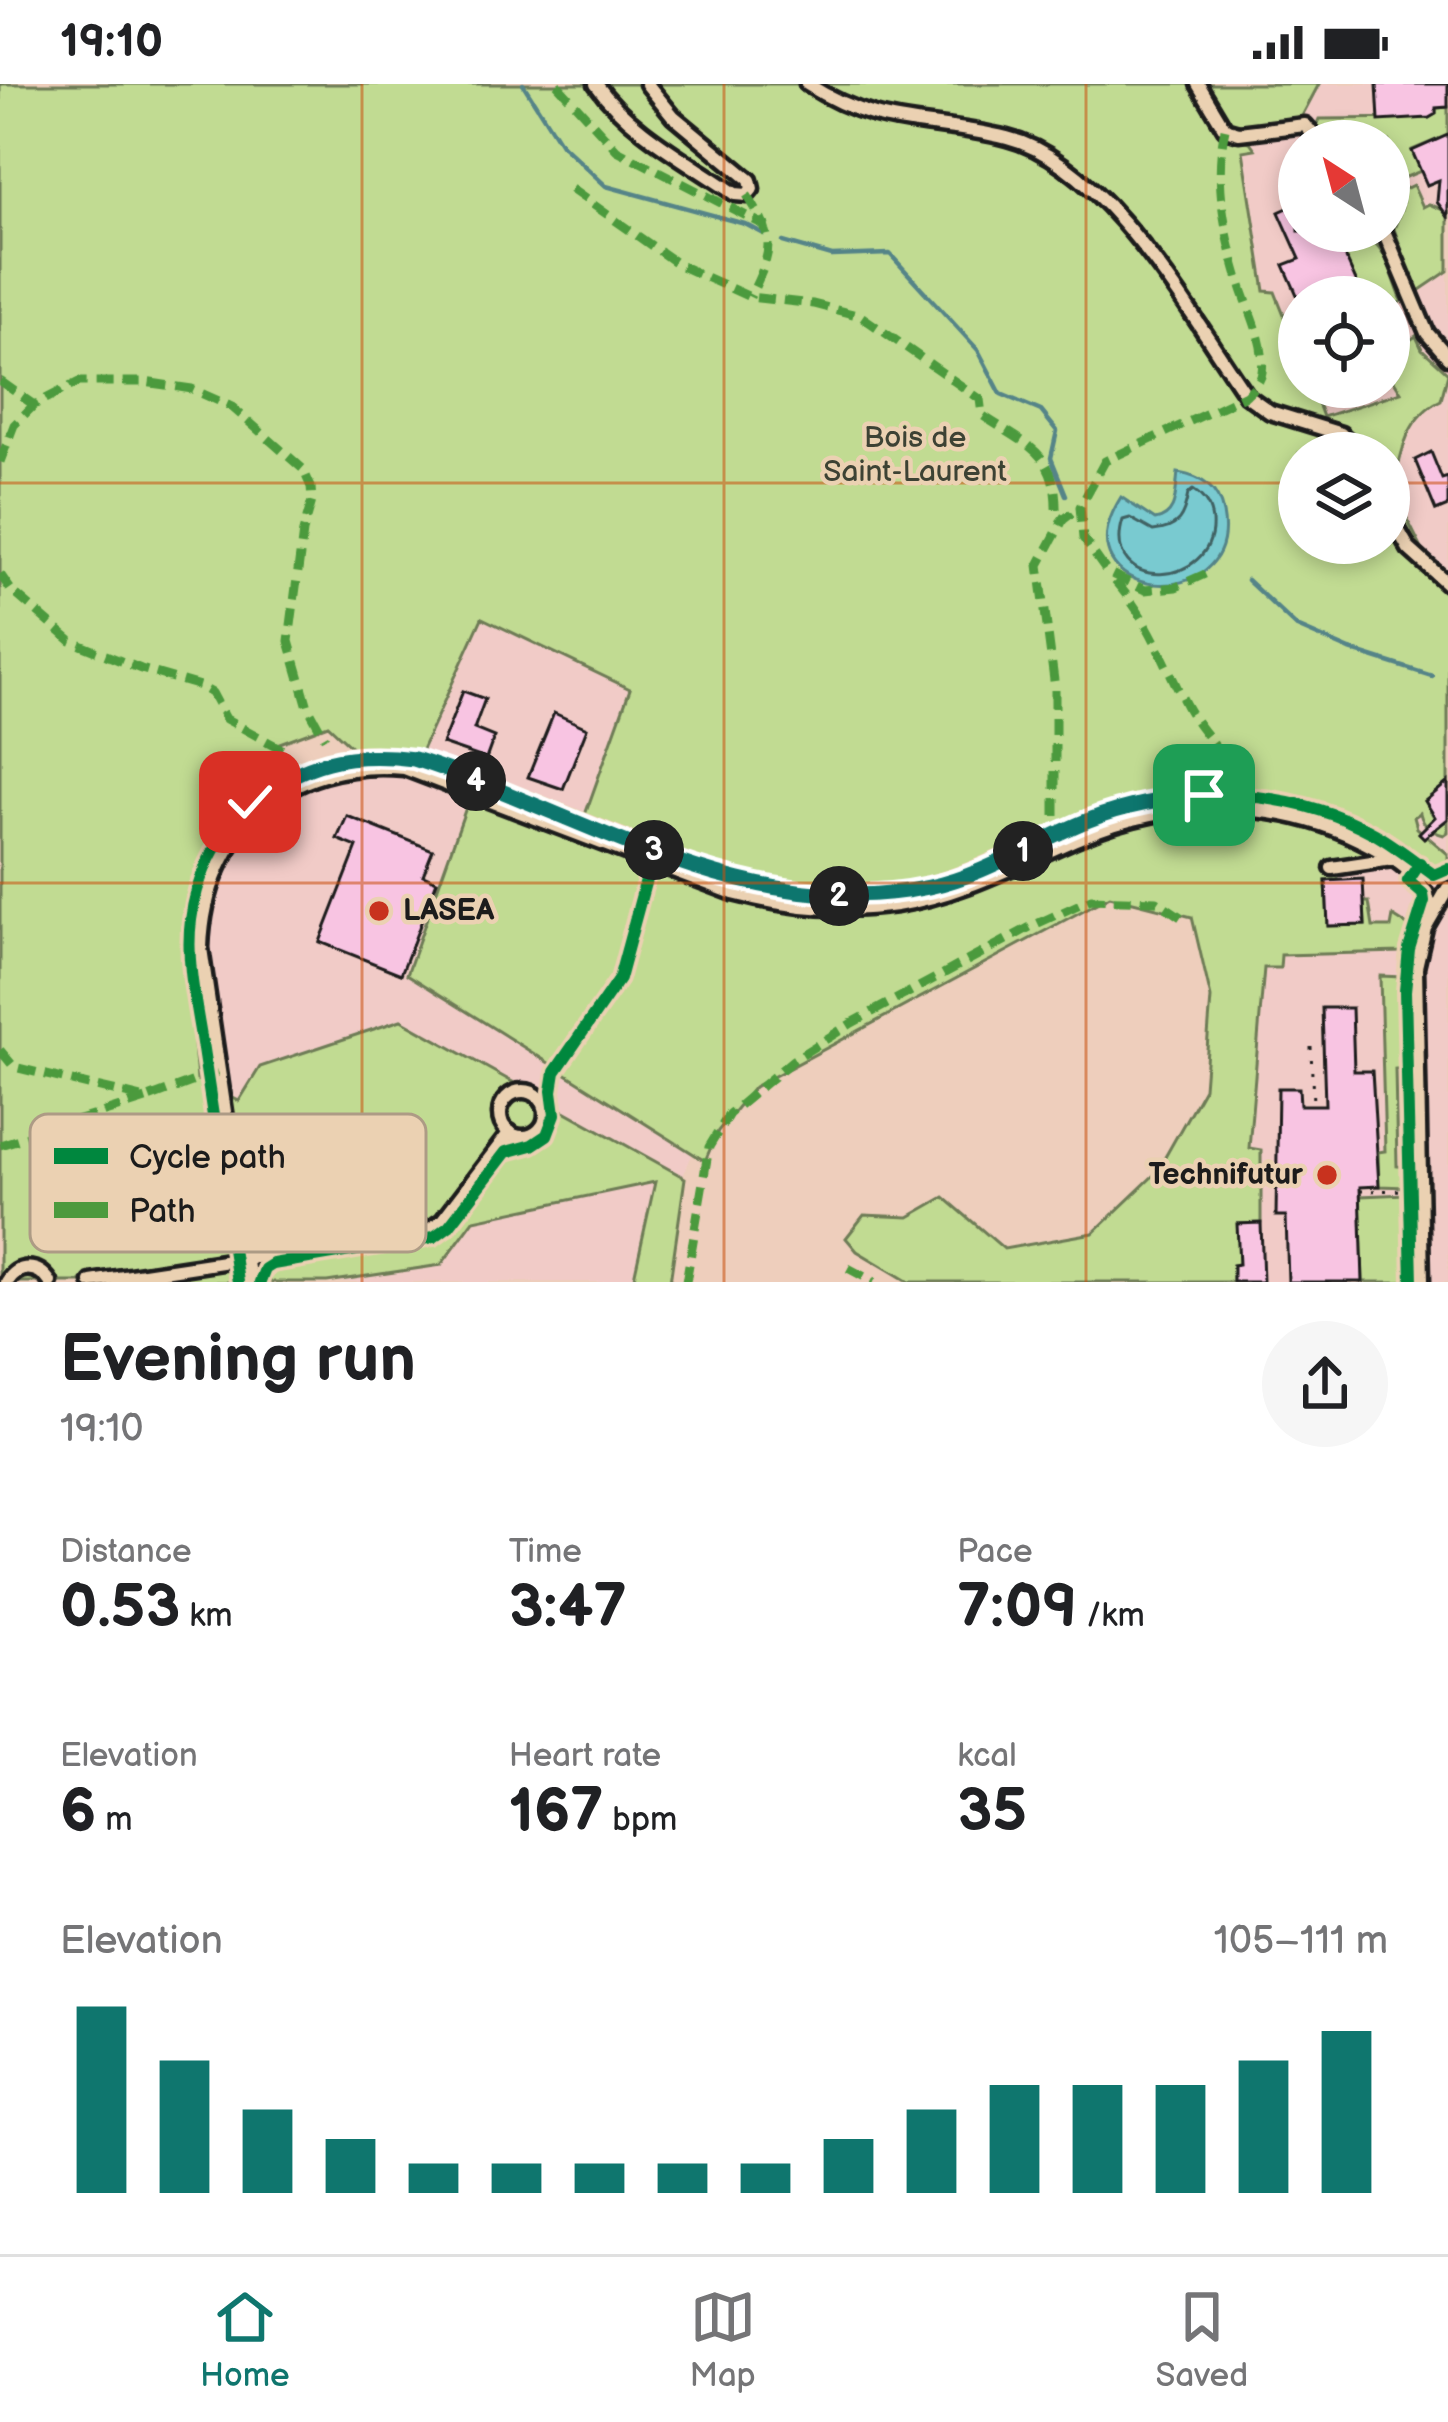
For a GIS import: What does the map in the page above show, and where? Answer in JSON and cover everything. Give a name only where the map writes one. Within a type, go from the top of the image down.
[{"type":"street","points":[[596,84],[634,125],[735,194],[747,195],[750,180],[673,116],[646,84]]},
{"type":"street","points":[[807,84],[866,115],[1012,139],[1076,173],[1110,206],[1246,394],[1270,412],[1334,432]]},
{"type":"street","points":[[1198,84],[1225,129],[1239,134],[1278,129]]},
{"type":"street","points":[[1393,252],[1427,332],[1448,357]]},
{"type":"street","points":[[1410,550],[1448,584]]},
{"type":"street","points":[[226,1114],[201,948],[202,919],[215,873],[237,834],[258,811],[291,788],[352,767],[404,768],[733,893],[778,904],[838,909],[945,895],[1087,834],[1164,811],[1214,806],[1272,812],[1335,828],[1414,873],[1427,890],[1432,912]]},
{"type":"street","points":[[1338,871],[1393,859]]},
{"type":"street","points":[[1422,1282],[1416,967],[1432,912],[1448,887]]},
{"type":"street","points":[[426,1231],[442,1221],[510,1132]]},
{"type":"street","points":[[246,1252],[250,1282]]},
{"type":"street","points":[[91,1282],[287,1252]]},
{"type":"street","points":[[7,1282],[26,1268],[40,1271],[50,1282]]},
{"type":"path","points":[[1311,1047],[1313,1105]]},
{"type":"path","points":[[1409,1173],[1411,1206]]},
{"type":"path","points":[[1360,1191],[1410,1190]]},
{"type":"shaded area","points":[[1190,84],[1448,84],[1448,572],[1427,559],[1410,528],[1410,432],[1332,432],[1302,408],[1410,408],[1410,276],[1278,276],[1278,364],[1211,125]]},
{"type":"shaded area","points":[[481,618],[1448,685],[1448,1282],[1217,1282],[1271,813],[1002,873],[702,1132],[675,1194],[653,1282],[0,1282],[0,904],[362,741],[420,754]]},
{"type":"green space","name":"Bois de Saint-Laurent","points":[[0,84],[1190,84],[1218,133],[1250,142],[1255,149],[1243,151],[1265,291],[1275,292],[1278,300],[1278,408],[1320,408],[1323,417],[1351,408],[1410,408],[1410,340],[1416,336],[1422,349],[1448,373],[1441,400],[1419,416],[1409,432],[1278,432],[1278,564],[1410,564],[1410,525],[1427,559],[1448,572],[1448,784],[1425,801],[1439,826],[1448,816],[1448,832],[1431,830],[1420,813],[1414,817],[1417,828],[1448,854],[1448,866],[1434,872],[1404,843],[1359,821],[1333,834],[1376,857],[1338,873],[1338,880],[1326,881],[1328,926],[1365,925],[1364,902],[1369,902],[1373,927],[1391,927],[1393,916],[1412,928],[1403,952],[1281,955],[1280,968],[1264,968],[1249,1148],[1261,1150],[1261,1223],[1238,1224],[1239,1264],[1233,1265],[1233,1282],[909,1282],[857,1251],[846,1238],[864,1215],[909,1217],[944,1197],[1004,1249],[1093,1233],[1156,1173],[1204,1088],[1211,998],[1192,917],[1110,896],[754,1087],[718,1131],[705,1161],[407,974],[469,799],[576,840],[630,689],[482,618],[420,754],[354,749],[328,725],[277,744],[283,765],[276,778],[239,804],[211,840],[184,929],[197,1080],[239,1101],[260,1067],[401,1020],[685,1178],[670,1282],[633,1282],[655,1182],[474,1220],[441,1265],[327,1282],[0,1282]]},
{"type":"green space","points":[[1205,84],[1319,84],[1297,120],[1239,127],[1228,122]]},
{"type":"green space","points":[[1448,107],[1448,135],[1412,150],[1421,171],[1410,176],[1410,120],[1319,120],[1429,118],[1436,108]]},
{"type":"green space","points":[[1410,186],[1423,207],[1429,204],[1448,212],[1448,271],[1417,292],[1402,252],[1410,252]]},
{"type":"green space","points":[[1343,252],[1382,252],[1393,276],[1354,276]]},
{"type":"green space","points":[[1380,976],[1402,977],[1405,1068],[1395,1069],[1397,1166],[1407,1167],[1407,1187],[1379,1186],[1378,1152],[1385,1151]]},
{"type":"green space","points":[[1407,1194],[1409,1282],[1363,1282],[1360,1196]]},
{"type":"water","points":[[1178,473],[1195,477],[1213,490],[1223,513],[1222,547],[1206,569],[1182,582],[1154,584],[1129,577],[1111,559],[1107,533],[1121,497],[1155,520],[1162,518],[1174,502]]},
{"type":"building","points":[[1377,84],[1448,84],[1448,107],[1436,108],[1429,118],[1379,120]]},
{"type":"building","points":[[1448,135],[1448,217],[1437,202],[1439,180],[1427,185],[1412,151]]},
{"type":"building","points":[[1297,252],[1343,252],[1354,276],[1289,276],[1284,265],[1300,259]]},
{"type":"building","points":[[1431,452],[1442,479],[1448,477],[1448,506],[1436,511],[1415,460]]},
{"type":"building","points":[[463,691],[485,699],[474,729],[494,737],[486,759],[442,744]]},
{"type":"building","points":[[554,713],[587,728],[563,789],[528,777]]},
{"type":"building","points":[[1448,782],[1448,819],[1424,838],[1419,833],[1435,817],[1425,801]]},
{"type":"building","name":"LASEA","points":[[347,816],[433,850],[423,875],[437,881],[401,974],[320,942],[357,847],[337,839]]},
{"type":"building","points":[[1363,879],[1365,925],[1328,926],[1326,881]]},
{"type":"building","name":"Technifutur","points":[[1322,1008],[1352,1008],[1354,1071],[1372,1071],[1379,1186],[1360,1187],[1363,1282],[1288,1282],[1286,1216],[1276,1216],[1278,1088],[1299,1088],[1300,1105],[1325,1105]]},
{"type":"building","points":[[1261,1223],[1263,1282],[1233,1282],[1233,1265],[1239,1264],[1237,1224]]},
{"type":"waterway","points":[[523,84],[561,144],[606,186],[745,224],[764,234]]},
{"type":"waterway","points":[[783,242],[832,256],[890,254],[978,350],[1001,394],[1041,411],[1057,431],[1051,458],[1066,495]]},
{"type":"waterway","points":[[1247,580],[1297,627],[1432,676]]},
{"type":"marked path","points":[[557,84],[617,150],[768,227]]},
{"type":"marked path","points":[[1205,574],[1176,587],[1145,590],[1107,572],[1083,538],[1080,507],[1105,461],[1246,395],[1261,376],[1260,340],[1236,270],[1223,210],[1220,169],[1225,129]]},
{"type":"marked path","points":[[571,189],[679,265],[750,297],[813,304],[861,316],[980,399],[982,415],[1037,453],[1052,477],[1056,515],[1063,520]]},
{"type":"marked path","points":[[747,195],[763,223],[768,245],[750,297]]},
{"type":"marked path","points":[[0,381],[34,405]]},
{"type":"marked path","points":[[0,462],[14,425],[34,405],[79,382],[145,382],[192,389],[232,407],[303,469],[311,487],[289,641],[308,707],[325,738]]},
{"type":"marked path","points":[[1055,843],[1055,688],[1039,565],[1063,520],[1072,513]]},
{"type":"marked path","points":[[0,574],[11,590],[71,641],[200,686],[212,693],[226,719],[287,752]]},
{"type":"marked path","points":[[1115,581],[1147,626],[1186,705],[1221,755],[1232,796]]},
{"type":"marked path","points":[[686,1282],[709,1147],[729,1114],[793,1060],[852,1023],[1091,899],[1157,901],[1188,922]]},
{"type":"marked path","points":[[0,1050],[14,1067],[146,1099],[218,1072]]},
{"type":"marked path","points":[[98,1114],[146,1099]]},
{"type":"marked path","points":[[0,1145],[30,1136]]},
{"type":"marked path","points":[[848,1268],[874,1282]]},
{"type":"cycle path","points":[[212,1114],[190,954],[191,920],[207,863],[240,814],[261,795],[312,765],[341,757],[414,759],[707,870],[750,884],[817,896],[857,897],[926,887],[1119,809],[1193,796],[1231,795],[1306,806],[1375,834],[1434,875],[1448,869]]},
{"type":"cycle path","points":[[426,1238],[449,1226],[506,1152],[547,1135],[555,1114],[555,1072],[619,979],[654,850]]},
{"type":"cycle path","points":[[1412,1282],[1405,991],[1409,949],[1424,901],[1408,881],[1420,863]]},
{"type":"cycle path","points":[[233,1252],[238,1282]]},
{"type":"cycle path","points":[[260,1282],[273,1264],[345,1252]]},
{"type":"place","name":"LASEA","points":[[379,911]]},
{"type":"place","name":"Technifutur","points":[[1327,1175]]},
{"type":"route","points":[[250,802],[275,784],[337,758],[376,754],[414,759],[744,883],[818,896],[860,896],[936,886],[1116,809],[1204,795]]}]
